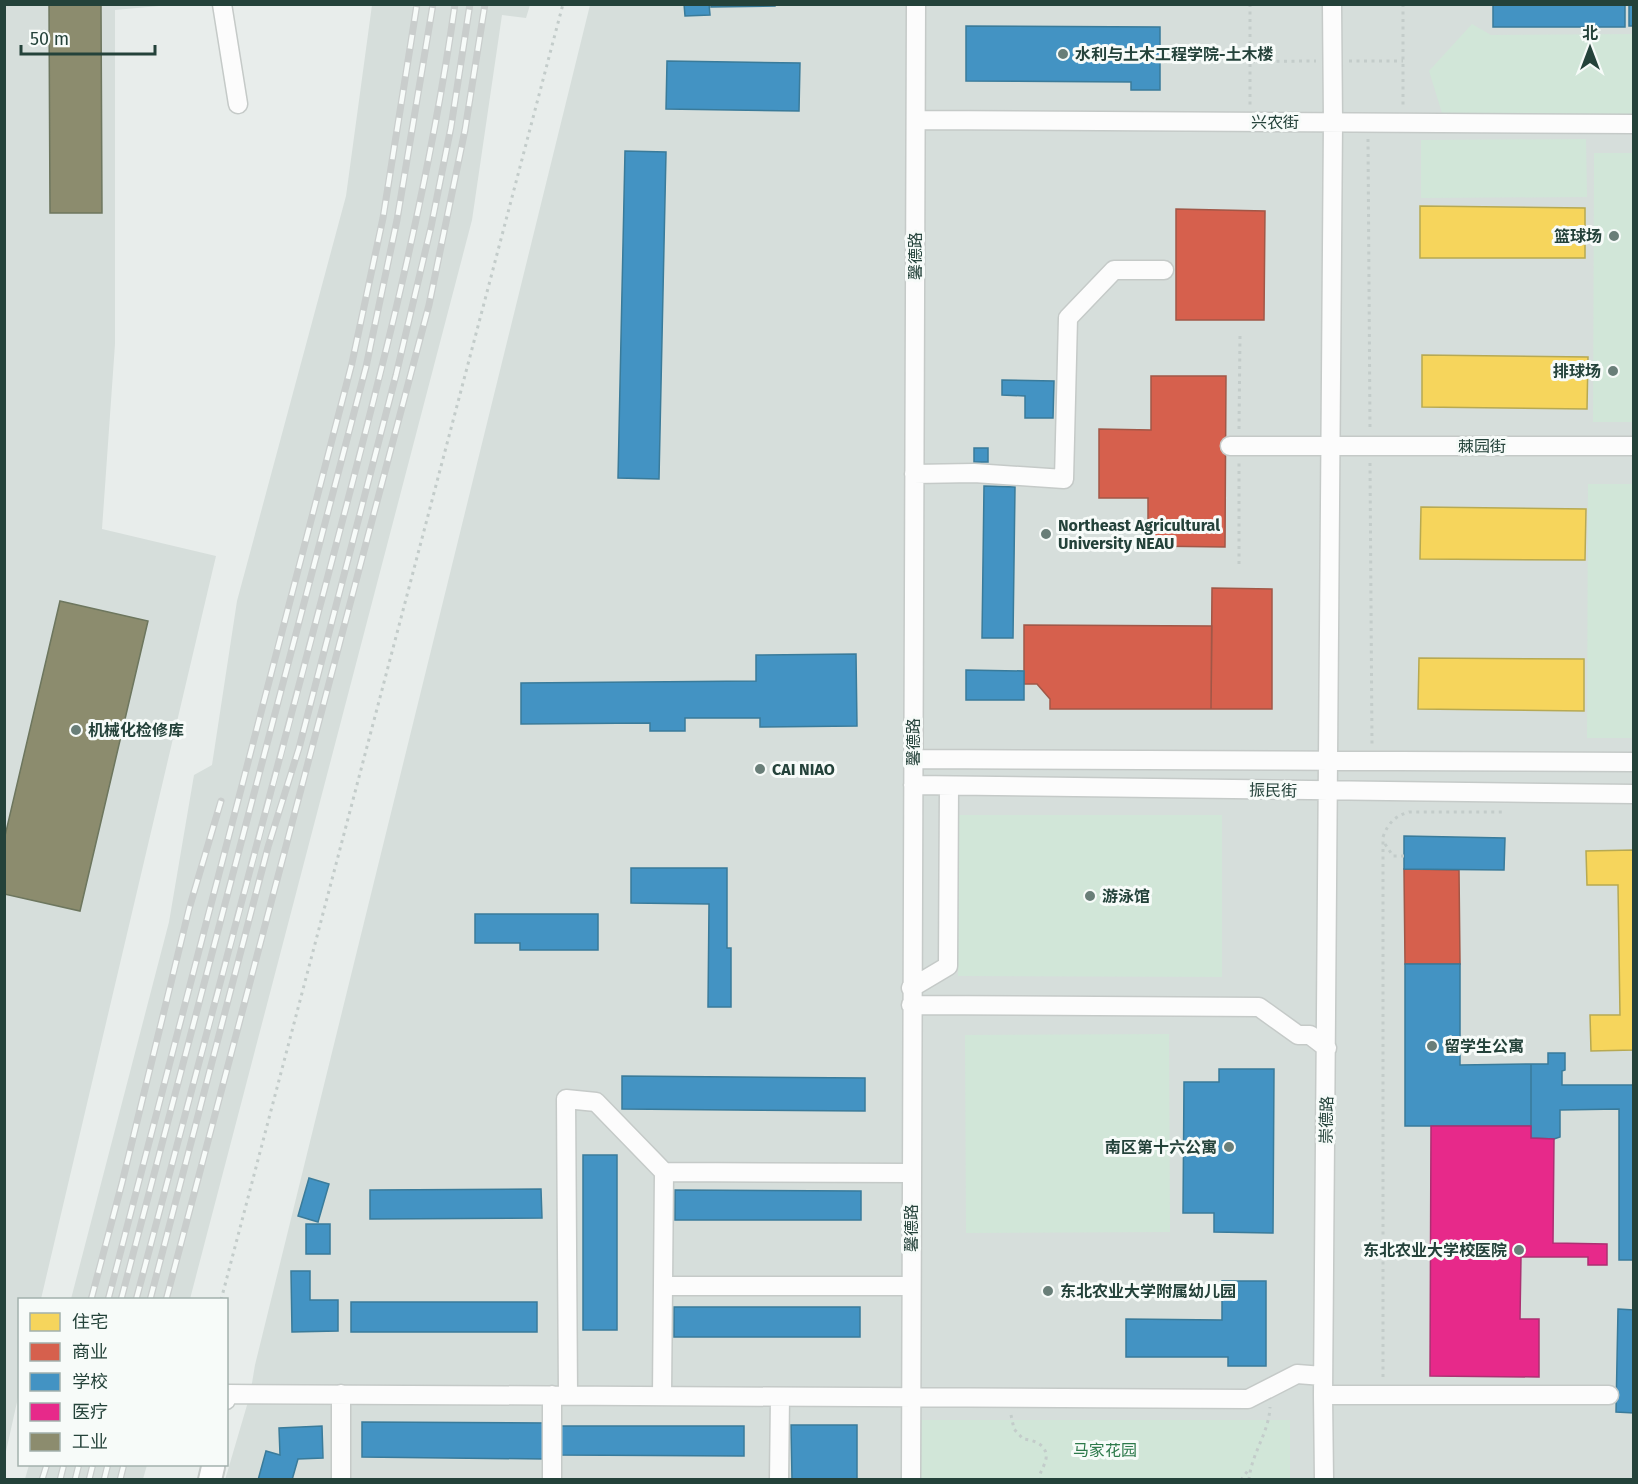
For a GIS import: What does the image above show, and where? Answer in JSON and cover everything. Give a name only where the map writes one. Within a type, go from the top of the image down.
[{"type":"street","points":[[222,4],[238,104]]},
{"type":"street","name":"馨德路","points":[[911,1479],[916,4]]},
{"type":"street","name":"崇德路","points":[[1324,1479],[1332,4]]},
{"type":"street","name":"兴农街","points":[[916,120],[1634,124]]},
{"type":"street","points":[[914,474],[974,473],[1064,479],[1068,318],[1114,270],[1164,270]]},
{"type":"street","name":"棘园街","points":[[1230,446],[1634,446]]},
{"type":"street","name":"振民街","points":[[913,759],[1627,762]]},
{"type":"street","points":[[1069,760],[1069,787]]},
{"type":"street","points":[[1200,760],[1200,789]]},
{"type":"street","points":[[1497,792],[1498,762]]},
{"type":"street","points":[[1627,762],[1627,793]]},
{"type":"street","name":"振民街","points":[[913,785],[1627,793]]},
{"type":"street","points":[[911,996],[948,966],[949,786]]},
{"type":"street","points":[[911,996],[1259,1006],[1298,1035],[1310,1035],[1327,1048]]},
{"type":"street","points":[[552,1479],[560,1395],[566,1099],[596,1102],[664,1172],[662,1396]]},
{"type":"street","points":[[664,1172],[911,1173]]},
{"type":"street","points":[[663,1286],[911,1286]]},
{"type":"street","points":[[228,1394],[1248,1399],[1297,1374],[1323,1376]]},
{"type":"street","points":[[341,1394],[341,1479]]},
{"type":"street","points":[[1323,1395],[1609,1395]]},
{"type":"street","points":[[779,1479],[780,1397]]},
{"type":"path","points":[[221,1298],[563,4]]},
{"type":"path","points":[[1250,4],[1250,122]]},
{"type":"path","points":[[1403,4],[1404,123]]},
{"type":"path","points":[[1164,62],[1403,61]]},
{"type":"path","points":[[1368,122],[1372,762]]},
{"type":"path","points":[[1383,1394],[1383,837],[1392,820],[1409,812],[1503,812]]},
{"type":"path","points":[[1383,837],[1393,856],[1404,856]]},
{"type":"path","points":[[1249,1479],[1250,1469],[1269,1418],[1270,1387]]},
{"type":"path","points":[[1009,1398],[1014,1429],[1023,1439],[1042,1445],[1046,1454],[1046,1463],[1039,1473],[1040,1479]]},
{"type":"path","points":[[1241,1479],[1250,1469]]},
{"type":"shaded area","points":[[5,5],[170,5],[115,10],[115,344],[102,529],[216,556],[41,1298],[18,1298],[18,1398],[5,1456]]},
{"type":"shaded area","points":[[372,5],[530,5],[526,18],[502,15],[472,220],[190,1298],[71,1298],[169,922],[194,775],[212,765],[237,601],[346,196]]},
{"type":"shaded area","name":"Northeast Agricultural University NEAU","points":[[590,5],[1633,5],[1633,1479],[225,1480],[250,1395],[255,1365]]},
{"type":"shaded area","points":[[28,1466],[147,1466],[143,1479],[25,1479]]},
{"type":"green space","points":[[1472,24],[1491,35],[1633,34],[1633,124],[1445,123],[1429,71]]},
{"type":"green space","points":[[1586,139],[1587,197],[1421,198],[1421,140]]},
{"type":"green space","name":"篮球场","points":[[1594,153],[1633,153],[1633,422],[1593,422]]},
{"type":"green space","points":[[1588,484],[1633,484],[1633,738],[1587,738]]},
{"type":"green space","name":"游泳馆","points":[[959,815],[1222,815],[1222,977],[958,976]]},
{"type":"green space","points":[[1169,1034],[1170,1232],[966,1233],[965,1035]]},
{"type":"green space","name":"马家花园","points":[[919,1420],[1290,1420],[1290,1479],[920,1479]]},
{"type":"building: 住宅","points":[[1420,206],[1585,208],[1585,258],[1420,258]]},
{"type":"building: 住宅","points":[[1422,355],[1588,357],[1587,409],[1422,407]]},
{"type":"building: 住宅","points":[[1421,507],[1586,509],[1585,560],[1420,559]]},
{"type":"building: 住宅","points":[[1419,658],[1584,659],[1584,711],[1418,709]]},
{"type":"building: 住宅","points":[[1634,850],[1634,1050],[1591,1051],[1590,1015],[1620,1015],[1618,885],[1587,885],[1586,851]]},
{"type":"building: 商业","points":[[1176,209],[1265,211],[1264,320],[1176,320]]},
{"type":"building: 商业","points":[[1151,376],[1226,376],[1225,547],[1148,546],[1148,498],[1099,498],[1099,429],[1151,430]]},
{"type":"building: 商业","points":[[1212,588],[1272,589],[1272,709],[1211,709]]},
{"type":"building: 商业","points":[[1024,625],[1212,626],[1211,709],[1050,709],[1050,699],[1037,684],[1024,684]]},
{"type":"building: 商业","points":[[1404,869],[1459,870],[1460,964],[1405,964]]},
{"type":"building: 学校","points":[[684,4],[709,4],[710,15],[685,16]]},
{"type":"building: 学校","points":[[711,4],[775,4],[775,6],[711,7]]},
{"type":"building: 学校","points":[[1493,4],[1625,4],[1625,27],[1493,27]]},
{"type":"building: 学校","points":[[1629,4],[1634,4],[1634,26],[1629,26]]},
{"type":"building: 学校","name":"水利与土木工程学院-土木楼","points":[[966,26],[1160,27],[1160,90],[1131,90],[1131,82],[966,81]]},
{"type":"building: 学校","points":[[667,61],[800,63],[799,111],[666,109]]},
{"type":"building: 学校","points":[[625,151],[666,152],[659,479],[618,478]]},
{"type":"building: 学校","points":[[1002,380],[1054,381],[1053,418],[1025,418],[1025,396],[1002,395]]},
{"type":"building: 学校","points":[[974,448],[988,448],[988,462],[974,462]]},
{"type":"building: 学校","points":[[984,486],[1015,487],[1013,638],[982,638]]},
{"type":"building: 学校","points":[[856,654],[857,726],[760,727],[760,718],[685,718],[685,731],[650,731],[650,723],[521,724],[521,683],[756,681],[756,655]]},
{"type":"building: 学校","points":[[966,670],[1024,671],[1024,700],[966,700]]},
{"type":"building: 学校","points":[[1404,836],[1505,838],[1504,870],[1404,869]]},
{"type":"building: 学校","points":[[631,868],[727,868],[727,948],[731,948],[731,1007],[708,1007],[709,904],[631,903]]},
{"type":"building: 学校","points":[[475,914],[598,914],[598,950],[520,950],[520,943],[475,943]]},
{"type":"building: 学校","name":"留学生公寓","points":[[1405,964],[1460,964],[1460,1065],[1531,1064],[1531,1126],[1405,1126]]},
{"type":"building: 学校","points":[[1548,1053],[1565,1053],[1562,1085],[1634,1085],[1634,1260],[1619,1260],[1619,1109],[1560,1110],[1560,1137],[1531,1138],[1531,1064],[1548,1064]]},
{"type":"building: 学校","name":"南区第十六公寓","points":[[1219,1069],[1274,1069],[1273,1233],[1214,1232],[1214,1213],[1183,1213],[1184,1082],[1219,1082]]},
{"type":"building: 学校","points":[[622,1076],[865,1078],[865,1111],[622,1109]]},
{"type":"building: 学校","points":[[583,1155],[617,1155],[617,1330],[583,1330]]},
{"type":"building: 学校","points":[[309,1178],[329,1184],[318,1222],[298,1216]]},
{"type":"building: 学校","points":[[541,1189],[542,1218],[370,1219],[370,1190]]},
{"type":"building: 学校","points":[[675,1190],[861,1191],[861,1220],[675,1220]]},
{"type":"building: 学校","points":[[306,1224],[330,1224],[330,1254],[306,1254]]},
{"type":"building: 学校","points":[[291,1271],[310,1271],[310,1300],[338,1300],[338,1331],[292,1332]]},
{"type":"building: 学校","points":[[1222,1281],[1266,1281],[1266,1366],[1228,1366],[1228,1357],[1126,1357],[1126,1319],[1222,1320]]},
{"type":"building: 学校","points":[[351,1302],[537,1302],[537,1332],[351,1332]]},
{"type":"building: 学校","points":[[674,1307],[860,1307],[860,1337],[674,1337]]},
{"type":"building: 学校","points":[[1618,1309],[1634,1310],[1634,1413],[1616,1412]]},
{"type":"building: 学校","points":[[362,1422],[545,1423],[544,1459],[362,1457]]},
{"type":"building: 学校","points":[[791,1425],[857,1425],[857,1480],[792,1480]]},
{"type":"building: 学校","points":[[322,1426],[323,1458],[298,1459],[292,1480],[258,1480],[266,1451],[280,1455],[279,1428]]},
{"type":"building: 学校","points":[[559,1426],[744,1426],[744,1456],[559,1455]]},
{"type":"building: 医疗","name":"东北农业大学校医院","points":[[1431,1126],[1531,1126],[1531,1138],[1554,1139],[1553,1243],[1607,1244],[1607,1265],[1588,1265],[1588,1257],[1521,1257],[1520,1319],[1539,1319],[1539,1377],[1430,1376]]},
{"type":"building: 工业","points":[[49,4],[101,4],[102,213],[50,213]]},
{"type":"building: 工业","name":"机械化检修库","points":[[60,601],[148,621],[80,911],[4,894],[4,840]]},
{"type":"railway","points":[[109,1298],[352,363],[383,218],[417,4]]},
{"type":"railway","points":[[122,1298],[366,367],[397,220],[433,4]]},
{"type":"railway","points":[[137,1298],[302,676],[399,297],[430,151],[455,4]]},
{"type":"railway","points":[[151,1298],[268,847],[299,748],[396,375],[431,227],[451,127],[470,4]]},
{"type":"railway","points":[[167,1298],[429,305],[465,130],[485,4]]},
{"type":"railway","points":[[92,1298],[189,909],[221,801]]},
{"type":"railway","points":[[42,1480],[46,1466]]},
{"type":"railway","points":[[60,1480],[64,1466]]},
{"type":"railway","points":[[75,1480],[78,1466]]},
{"type":"railway","points":[[89,1480],[92,1466]]},
{"type":"railway","points":[[104,1480],[108,1466]]},
{"type":"railway","points":[[120,1480],[124,1466]]},
{"type":"place","name":"水利与土木工程学院-土木楼","points":[[1063,54]]},
{"type":"place","name":"篮球场","points":[[1614,236]]},
{"type":"place","name":"排球场","points":[[1613,371]]},
{"type":"place","name":"Northeast Agricultural University NEAU","points":[[1046,534]]},
{"type":"place","name":"机械化检修库","points":[[76,730]]},
{"type":"place","name":"CAI NIAO","points":[[760,769]]},
{"type":"place","name":"游泳馆","points":[[1090,896]]},
{"type":"place","name":"留学生公寓","points":[[1432,1046]]},
{"type":"place","name":"南区第十六公寓","points":[[1229,1147]]},
{"type":"place","name":"东北农业大学校医院","points":[[1519,1250]]},
{"type":"place","name":"东北农业大学附属幼儿园","points":[[1048,1291]]}]
